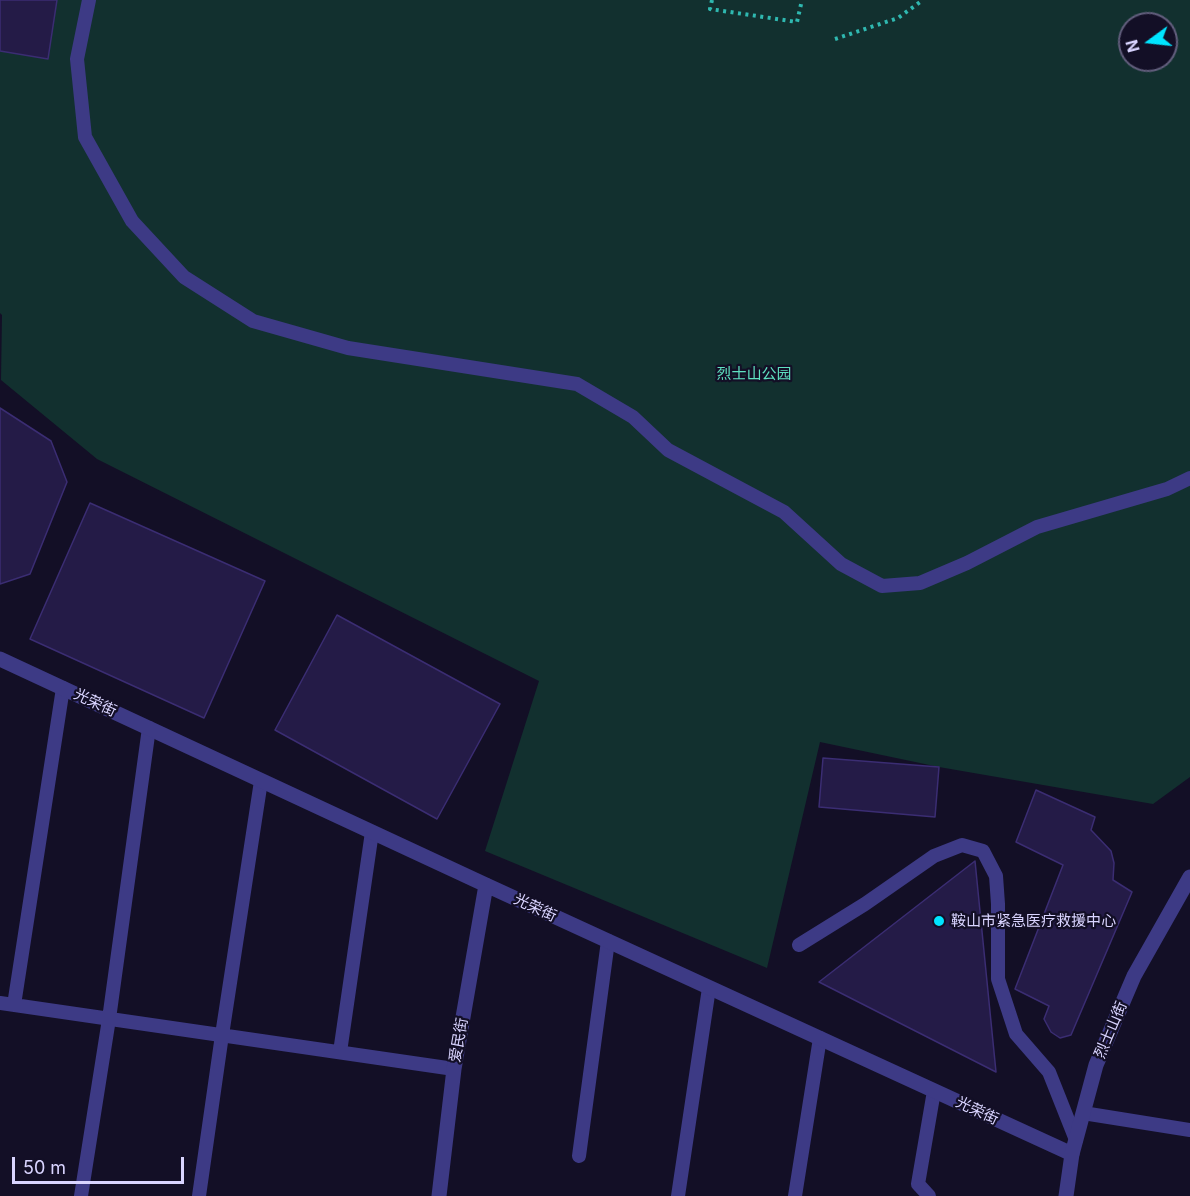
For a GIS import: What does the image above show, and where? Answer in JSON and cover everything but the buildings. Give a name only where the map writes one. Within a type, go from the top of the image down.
[{"type":"street","name":"光荣街","points":[[0,659],[934,1091],[1074,1147]]},
{"type":"street","name":"烈士山街","points":[[1066,1196],[1074,1147],[1096,1065],[1134,976],[1190,877]]},
{"type":"street","name":"爱民街","points":[[439,1196],[454,1069],[486,885]]},
{"type":"lane","points":[[89,0],[77,59],[85,137],[132,220],[140,229],[184,277],[253,321],[348,348],[577,384],[633,417],[668,450],[784,512],[841,564],[882,586],[920,583],[967,563],[1038,527],[1167,489],[1190,478]]},
{"type":"lane","points":[[63,688],[7,1004],[454,1069]]},
{"type":"lane","points":[[81,1196],[109,1019],[149,729]]},
{"type":"lane","points":[[200,1196],[261,780]]},
{"type":"lane","points":[[340,1052],[372,832]]},
{"type":"lane","points":[[799,945],[865,904],[934,856],[962,845],[983,850],[996,876],[998,979],[1016,1034],[1049,1072],[1074,1147]]},
{"type":"lane","points":[[579,1155],[608,941]]},
{"type":"lane","points":[[678,1196],[709,988]]},
{"type":"lane","points":[[795,1196],[820,1038]]},
{"type":"lane","points":[[929,1196],[918,1184],[934,1091]]},
{"type":"lane","points":[[1083,1113],[1190,1130]]},
{"type":"path","points":[[712,0],[710,9],[797,22],[802,0]]},
{"type":"path","points":[[835,39],[898,18],[922,0]]},
{"type":"green space","name":"烈士山公园","points":[[0,0],[1190,0],[1190,777],[1153,804],[939,767],[820,742],[767,968],[485,851],[539,681],[97,459],[1,380],[2,315],[0,313]]},
{"type":"place","name":"鞍山市紧急医疗救援中心","points":[[939,921]]}]
